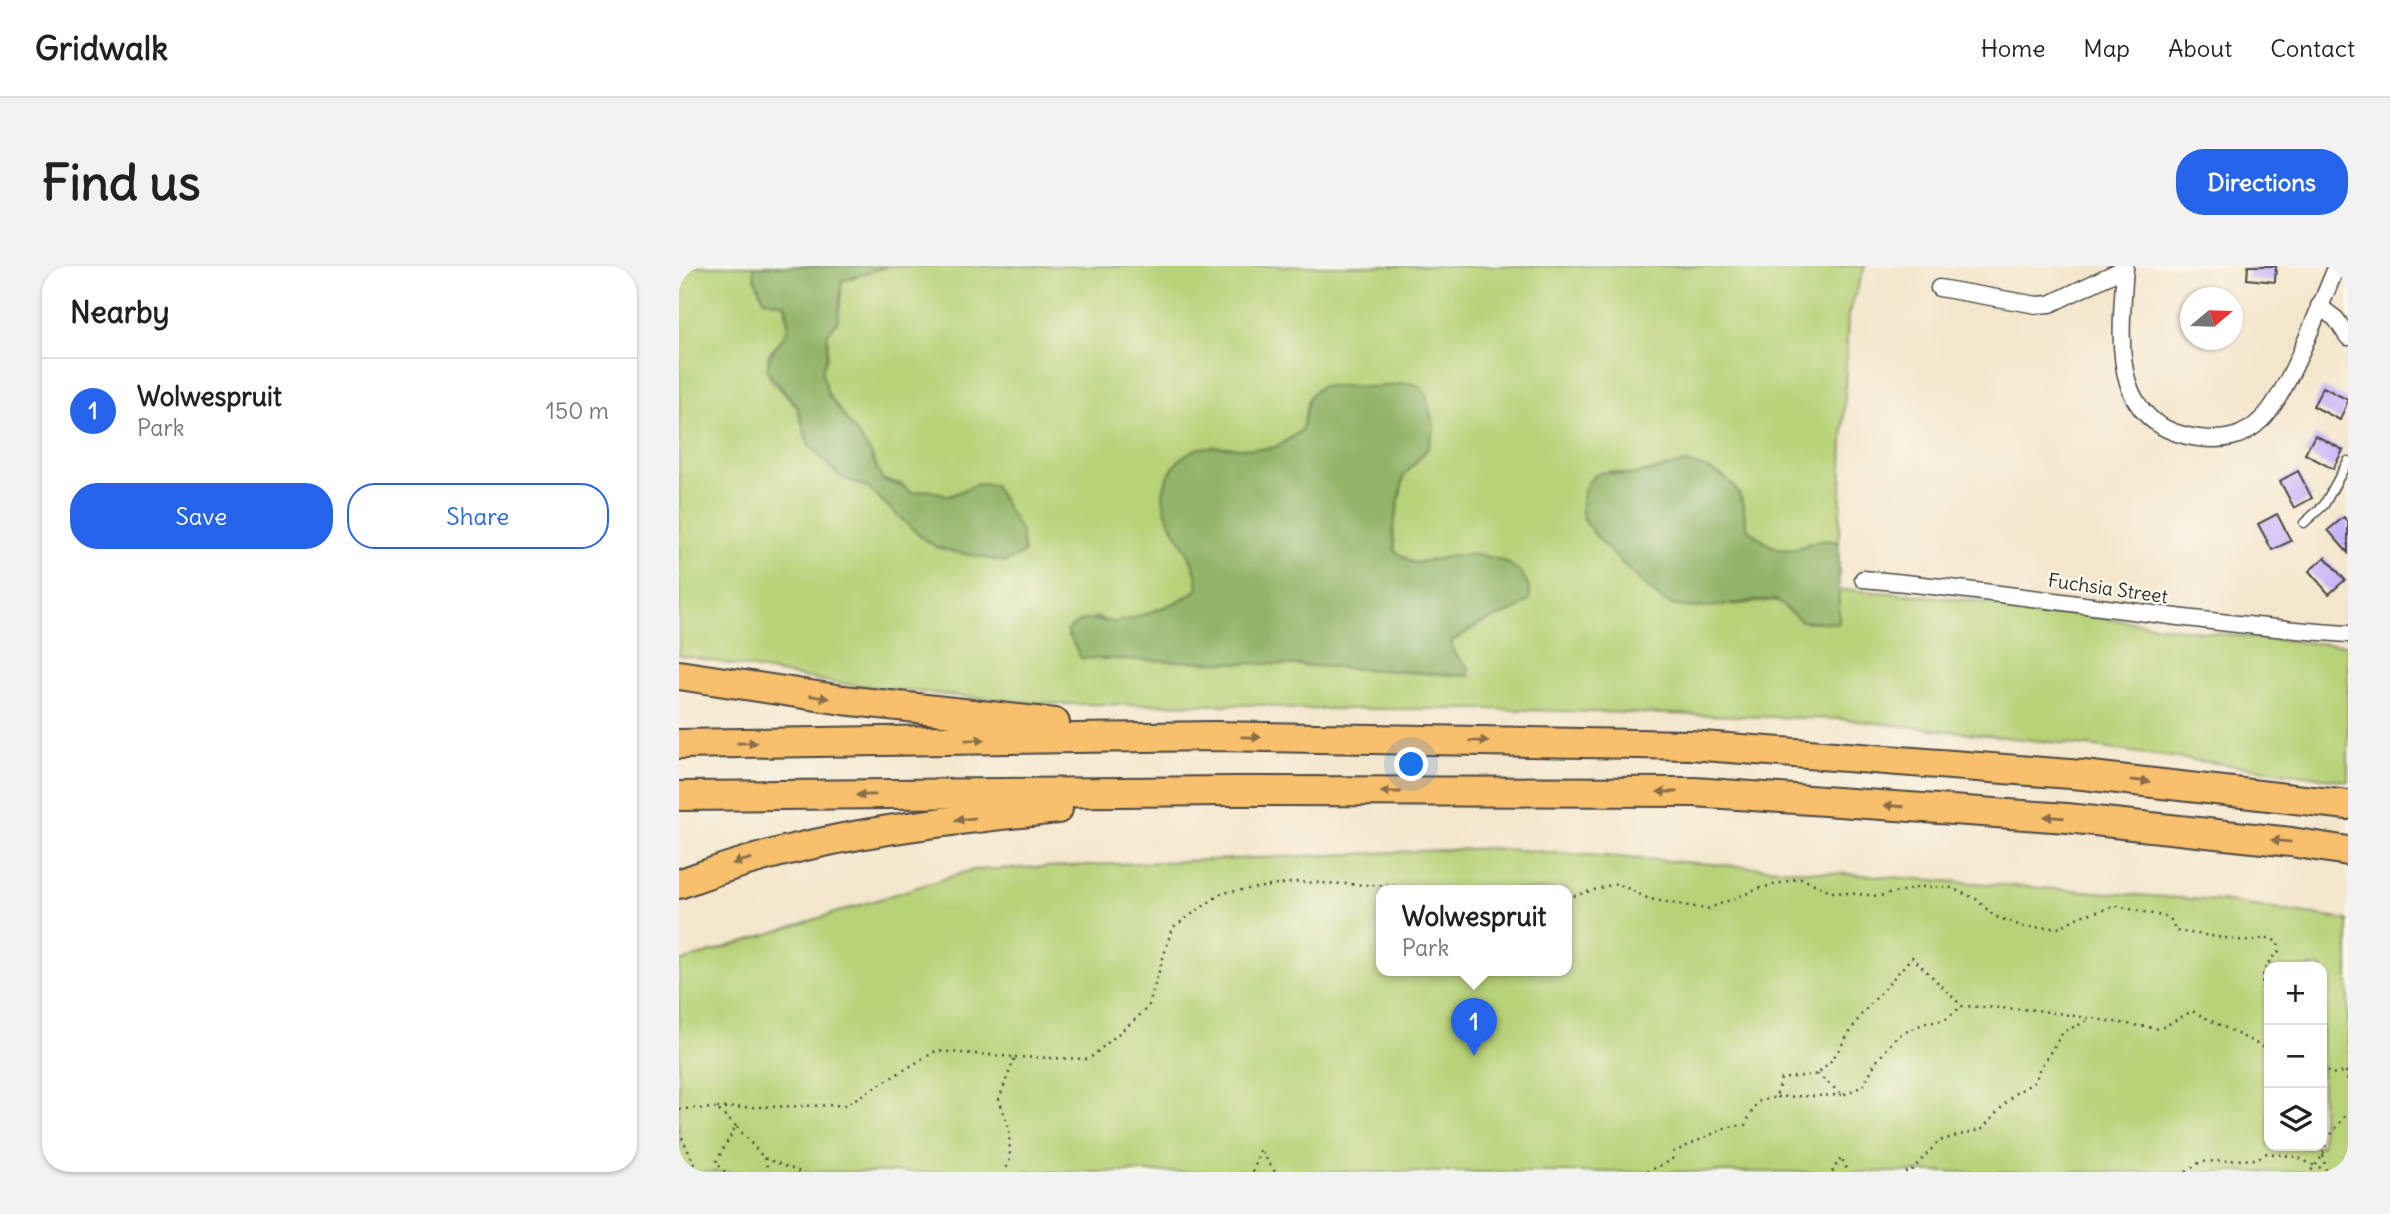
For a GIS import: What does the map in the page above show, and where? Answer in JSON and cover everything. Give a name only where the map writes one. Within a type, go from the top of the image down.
[{"type":"highway","points":[[679,675],[954,714],[1215,736]]},
{"type":"highway","points":[[679,744],[1215,736],[1690,745],[2083,775],[2348,805]]},
{"type":"highway","points":[[679,884],[735,863],[862,832],[1228,791]]},
{"type":"highway","points":[[679,796],[1228,791],[1694,792],[2067,818],[2291,842],[2348,851]]},
{"type":"street","points":[[1939,288],[2037,305],[2050,304],[2125,267],[2125,372],[2128,392],[2138,408],[2153,421],[2189,436],[2215,440],[2236,438],[2263,419],[2277,401],[2337,266]]},
{"type":"street","points":[[2319,306],[2336,319],[2348,337]]},
{"type":"street","name":"Fuchsia Street","points":[[1863,579],[1948,586],[2246,627],[2348,634]]},
{"type":"lane","points":[[2304,523],[2324,505],[2348,461]]},
{"type":"path","points":[[1572,896],[1617,883],[1649,899],[1707,909],[1800,878],[1833,892],[1880,896],[1920,887],[1949,887],[1976,899],[1994,916],[2024,927],[2058,928],[2080,916],[2118,906],[2170,918],[2176,930],[2246,941],[2268,938],[2279,942],[2279,951],[2266,962]]},
{"type":"path","points":[[679,1109],[845,1105],[936,1051],[1089,1059],[1148,1008],[1172,928],[1222,893],[1298,882],[1376,885]]},
{"type":"path","points":[[1776,1097],[1781,1079],[1817,1074],[1832,1060],[1861,1015],[1912,957],[1962,1006],[2036,1010],[2160,1029],[2192,1011],[2264,1047]]},
{"type":"path","points":[[2264,968],[2264,986]]},
{"type":"path","points":[[1647,1172],[1672,1160],[1674,1152],[1727,1127],[1745,1125],[1757,1102],[1776,1097],[1843,1095],[1863,1086],[1897,1036],[1925,1023],[1945,1020],[1962,1006]]},
{"type":"path","points":[[1905,1172],[1912,1171],[1939,1142],[1982,1129],[2014,1094],[2035,1082],[2039,1070],[2063,1032],[2090,1020]]},
{"type":"path","points":[[1005,1172],[1010,1159],[1009,1128],[999,1099],[1015,1057]]},
{"type":"path","points":[[2327,1070],[2331,1074],[2347,1071],[2348,1082]]},
{"type":"path","points":[[1817,1074],[1843,1095]]},
{"type":"path","points":[[716,1108],[764,1158],[769,1172]]},
{"type":"path","points":[[2327,1140],[2348,1112]]},
{"type":"path","points":[[725,1172],[716,1162],[736,1126]]},
{"type":"path","points":[[679,1130],[698,1172]]},
{"type":"path","points":[[1254,1172],[1260,1149],[1275,1172]]},
{"type":"path","points":[[2310,1172],[2324,1151]]},
{"type":"path","points":[[2186,1172],[2200,1162],[2257,1159],[2267,1153],[2297,1157],[2334,1172]]},
{"type":"path","points":[[2323,1155],[2326,1171]]},
{"type":"path","points":[[1832,1172],[1841,1157],[1848,1172]]},
{"type":"path","points":[[764,1158],[800,1172]]},
{"type":"green space","points":[[679,266],[754,266],[759,291],[785,303],[789,331],[768,355],[770,379],[797,406],[808,444],[841,477],[867,487],[936,547],[1006,562],[1021,532],[1007,511],[977,484],[958,494],[945,497],[923,492],[912,493],[901,484],[882,479],[870,452],[828,394],[821,372],[827,356],[828,334],[838,320],[842,281],[888,266],[1865,266],[1848,315],[1839,542],[1825,540],[1788,550],[1765,542],[1748,529],[1740,498],[1724,476],[1687,463],[1630,475],[1610,471],[1733,605],[1777,600],[1801,621],[1839,623],[1838,590],[1902,594],[2220,634],[2348,645],[2348,781],[2095,747],[1841,719],[1488,709],[1292,709],[1267,705],[1058,704],[836,683],[679,655]],"holes":[[[1410,383],[1428,448],[1404,476],[1393,529],[1395,551],[1413,563],[1462,555],[1518,609],[1479,624],[1451,642],[1453,652],[1469,668],[1468,676],[1300,665],[1068,636],[1095,617],[1111,622],[1130,619],[1170,604],[1199,588],[1190,556],[1172,527],[1243,448],[1270,450],[1298,433],[1302,429],[1309,397],[1321,386],[1378,387]]]},
{"type":"green space","points":[[754,266],[888,266],[842,281],[838,320],[828,334],[827,356],[822,372],[828,394],[870,452],[882,479],[912,493],[928,490],[949,496],[977,484],[994,485],[1021,532],[1024,553],[1006,562],[936,547],[922,538],[867,487],[841,477],[831,468],[808,443],[797,406],[767,371],[769,360],[788,327],[788,317],[785,304],[764,300],[754,276]]},
{"type":"green space","points":[[1410,383],[1420,386],[1426,395],[1434,427],[1428,448],[1404,476],[1393,529],[1395,551],[1413,563],[1462,555],[1497,559],[1517,569],[1529,587],[1530,599],[1518,609],[1479,624],[1451,642],[1453,652],[1469,668],[1469,676],[1300,665],[1081,658],[1067,631],[1079,622],[1089,619],[1112,622],[1131,619],[1170,604],[1198,588],[1196,573],[1169,520],[1163,493],[1176,463],[1187,453],[1199,448],[1256,449],[1278,446],[1302,429],[1309,397],[1321,386],[1378,387]]},
{"type":"green space","points":[[1687,463],[1723,476],[1737,489],[1748,529],[1765,542],[1788,550],[1825,540],[1839,542],[1839,623],[1801,621],[1776,600],[1696,608],[1670,604],[1625,567],[1585,521],[1582,511],[1584,492],[1589,481],[1598,474],[1606,472],[1629,475]]},
{"type":"green space","points":[[1491,848],[2220,901],[2348,920],[2348,1172],[679,1172],[679,962],[972,870]]},
{"type":"building","points":[[2248,266],[2276,266],[2275,282],[2247,279]]},
{"type":"building","points":[[2323,387],[2348,400],[2340,420],[2313,406]]},
{"type":"building","points":[[2315,435],[2343,450],[2333,469],[2305,454]]},
{"type":"building","points":[[2298,471],[2312,498],[2294,508],[2280,481]]},
{"type":"building","points":[[2277,514],[2291,541],[2272,550],[2258,524]]},
{"type":"building","points":[[2344,517],[2348,522],[2348,553],[2328,530]]},
{"type":"building","points":[[2325,557],[2345,580],[2329,594],[2309,571]]},
{"type":"place","name":"Wolwespruit","points":[[1474,1056]]}]
